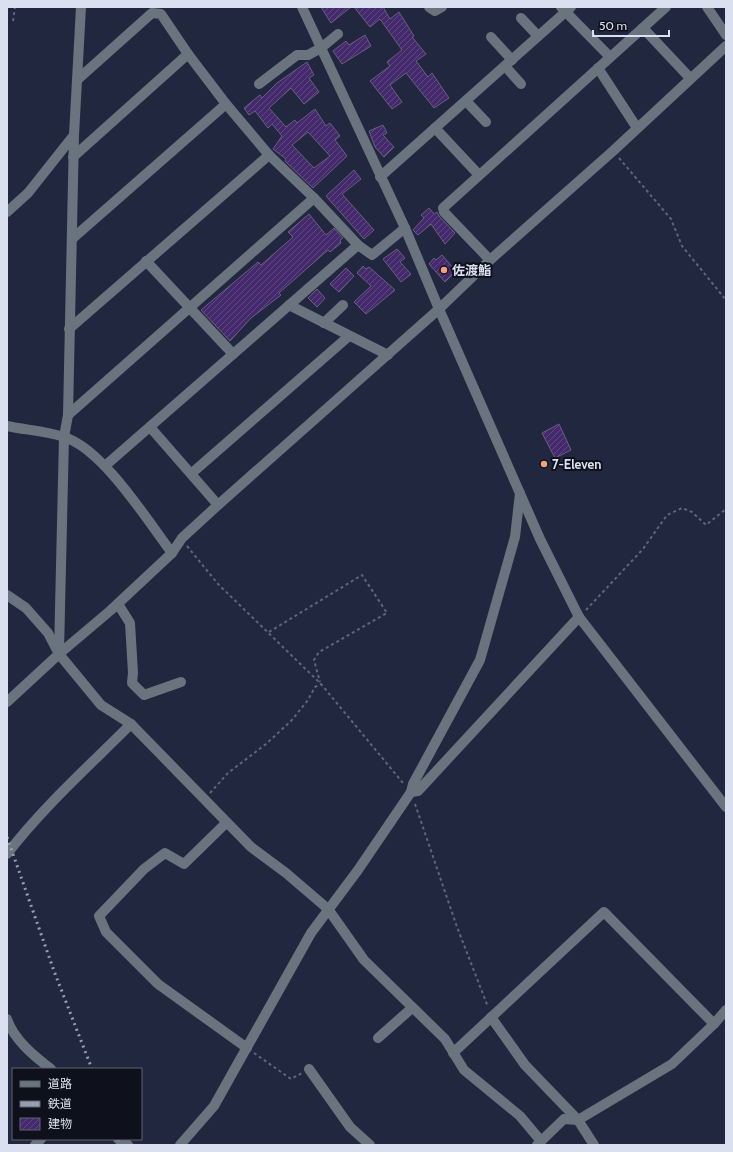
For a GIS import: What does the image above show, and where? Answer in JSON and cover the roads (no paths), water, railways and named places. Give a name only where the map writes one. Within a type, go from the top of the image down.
[{"type":"street","points":[[59,654],[64,437],[68,415],[74,135],[81,7]]},
{"type":"street","points":[[302,7],[380,178],[406,228],[439,309],[540,539],[579,617],[726,807]]},
{"type":"street","points":[[428,7],[435,11],[442,7]]},
{"type":"street","points":[[490,260],[444,212],[443,208],[666,7]]},
{"type":"street","points":[[707,7],[726,35]]},
{"type":"street","points":[[380,178],[509,63],[566,9],[610,57]]},
{"type":"street","points":[[77,80],[152,13],[161,14],[188,54],[226,104],[268,155],[314,198],[358,245],[372,255],[406,228]]},
{"type":"street","points":[[521,18],[538,36]]},
{"type":"street","points":[[642,28],[690,78]]},
{"type":"street","points":[[259,84],[297,55],[308,55],[321,48],[338,34]]},
{"type":"street","points":[[491,37],[521,84]]},
{"type":"street","points":[[7,702],[59,654],[118,604],[172,553],[182,538],[218,505],[439,309],[490,260],[613,151],[726,46]]},
{"type":"street","points":[[74,157],[188,54]]},
{"type":"street","points":[[598,68],[637,128]]},
{"type":"street","points":[[466,101],[486,122]]},
{"type":"street","points":[[72,239],[226,104]]},
{"type":"street","points":[[435,128],[479,174]]},
{"type":"street","points":[[7,212],[28,193],[74,135]]},
{"type":"street","points":[[69,329],[268,155]]},
{"type":"street","points":[[68,415],[314,198]]},
{"type":"street","points":[[106,465],[358,245]]},
{"type":"street","points":[[146,261],[233,354]]},
{"type":"street","points":[[289,305],[388,355]]},
{"type":"street","points":[[324,323],[344,305]]},
{"type":"street","points":[[192,473],[349,336]]},
{"type":"street","points":[[7,426],[64,437],[84,446],[106,465],[172,553]]},
{"type":"street","points":[[150,427],[192,473],[218,505]]},
{"type":"street","points":[[180,1145],[214,1106],[311,933],[358,870],[411,792],[413,784],[480,660],[515,537],[520,493]]},
{"type":"street","points":[[7,595],[26,608],[48,633],[59,654],[101,705],[131,724],[251,847],[286,873],[328,909],[364,960],[445,1039],[464,1070],[520,1116],[539,1143],[564,1119],[578,1120],[672,1064],[714,1024],[726,1010]]},
{"type":"street","points":[[118,604],[130,623],[133,673],[132,683],[144,695],[181,682]]},
{"type":"street","points":[[411,792],[418,791],[579,617]]},
{"type":"street","points":[[7,854],[21,836],[131,724]]},
{"type":"street","points":[[226,823],[184,864],[165,853],[149,865],[99,916],[106,932],[158,984],[247,1048]]},
{"type":"street","points":[[453,1053],[604,912],[714,1024]]},
{"type":"street","points":[[378,1038],[412,1008]]},
{"type":"street","points":[[492,1017],[525,1065],[578,1120],[594,1145]]},
{"type":"street","points":[[7,1019],[9,1025],[27,1050],[50,1068]]},
{"type":"street","points":[[308,1069],[350,1127],[370,1145]]},
{"type":"railway","points":[[7,837],[54,971],[92,1068]]},
{"type":"railway","points":[[118,1140],[120,1145]]},
{"type":"place","name":"佐渡鮨","points":[[444,270]]},
{"type":"place","name":"7-Eleven","points":[[544,464]]}]
